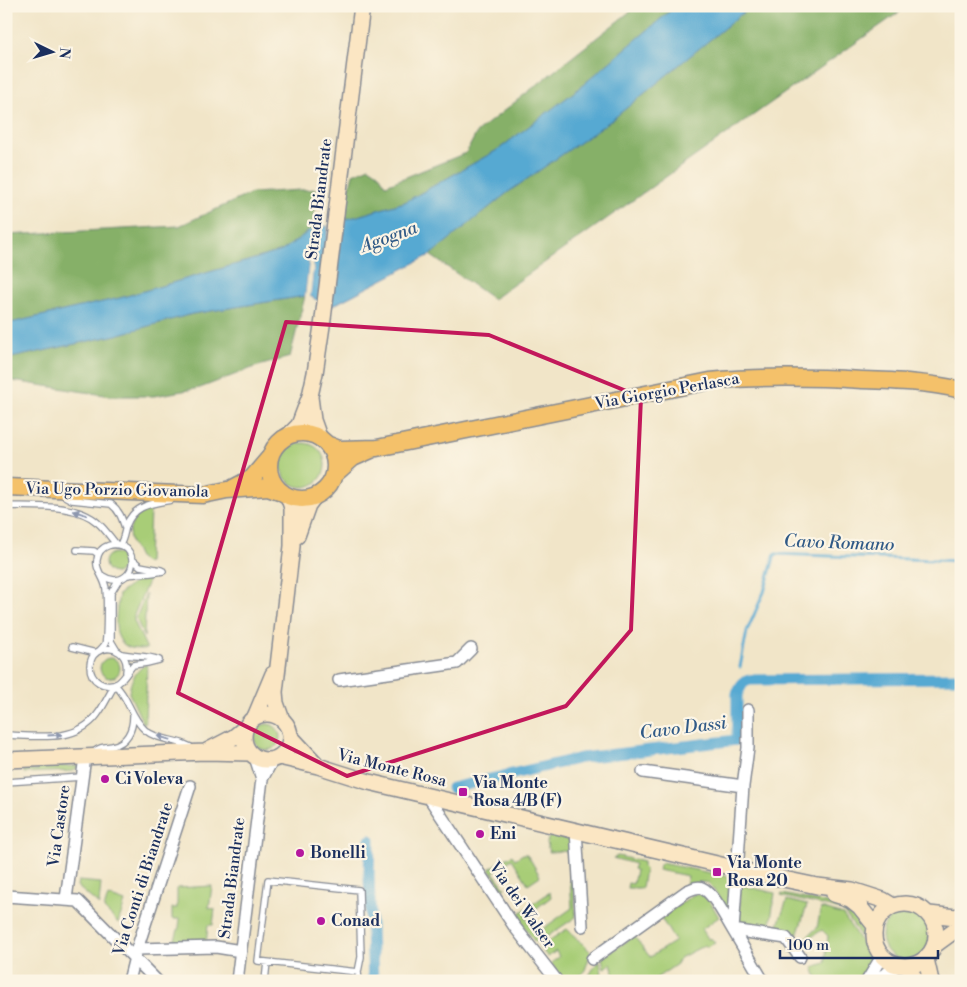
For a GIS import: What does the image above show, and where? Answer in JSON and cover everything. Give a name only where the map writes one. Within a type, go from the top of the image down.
[{"type":"main road","name":"Strada Biandrate","points":[[290,434],[299,425],[310,396],[323,319],[362,6]]},
{"type":"main road","name":"Via Giorgio Perlasca","points":[[324,441],[339,449],[377,448],[700,383],[738,378],[796,376],[910,382],[961,390]]},
{"type":"main road","name":"Strada Biandrate","points":[[310,396],[313,420],[324,441]]},
{"type":"main road","points":[[6,760],[202,753],[253,755],[261,759],[276,758],[288,749],[291,737],[288,726],[281,717],[276,703],[275,692],[292,546],[292,514],[285,494],[270,477],[268,468],[269,458],[277,444],[290,434],[310,433],[324,441],[335,460],[334,475],[330,484],[323,492],[314,497],[296,499],[285,494]]},
{"type":"main road","name":"Via Giorgio Perlasca","points":[[334,475],[354,458],[377,448]]},
{"type":"main road","name":"Via Ugo Porzio Giovanola","points":[[227,490],[252,478],[269,458]]},
{"type":"main road","name":"Via Ugo Porzio Giovanola","points":[[6,487],[202,496],[227,490],[268,487],[285,494]]},
{"type":"main road","points":[[292,546],[297,538],[308,505],[314,497]]},
{"type":"main road","points":[[253,755],[244,741],[250,722],[277,664]]},
{"type":"main road","points":[[202,753],[234,737],[250,722],[268,713],[281,717]]},
{"type":"main road","name":"Via Monte Rosa","points":[[291,737],[318,766]]},
{"type":"main road","name":"Via Monte Rosa","points":[[276,758],[318,766],[369,782],[738,868],[817,886],[865,893],[893,906]]},
{"type":"main road","name":"Via Monte Rosa","points":[[817,886],[850,899],[876,926]]},
{"type":"main road","points":[[917,981],[902,966],[882,956],[874,937],[879,918],[893,906],[899,904],[918,906],[929,914],[935,927],[935,945]]},
{"type":"main road","points":[[929,914],[961,916]]},
{"type":"main road","points":[[902,966],[916,964],[926,958],[935,945],[961,926]]},
{"type":"main road","points":[[926,958],[931,981]]},
{"type":"street","points":[[339,680],[457,663],[471,649]]},
{"type":"street","points":[[732,930],[743,786],[748,748],[748,710]]},
{"type":"street","name":"Strada Biandrate","points":[[253,755],[262,779]]},
{"type":"street","name":"Via Castore","points":[[66,899],[82,777],[87,757]]},
{"type":"street","name":"Strada Biandrate","points":[[237,981],[262,779],[276,758]]},
{"type":"street","points":[[643,772],[743,786]]},
{"type":"street","name":"Via Conti di Biandrate","points":[[128,981],[190,786]]},
{"type":"street","name":"Via dei Walser","points":[[428,796],[514,926],[557,981]]},
{"type":"street","points":[[576,830],[582,926]]},
{"type":"street","points":[[592,960],[687,891],[702,888],[711,895],[763,981]]},
{"type":"street","points":[[6,896],[78,900],[136,953],[157,981]]},
{"type":"street","points":[[732,930],[786,938],[800,957]]},
{"type":"street","points":[[136,953],[216,947],[241,951]]},
{"type":"street","points":[[867,981],[882,956]]},
{"type":"street","points":[[873,981],[902,966]]},
{"type":"lane","points":[[50,489],[72,500],[111,504],[121,515],[126,528]]},
{"type":"lane","points":[[72,646],[98,652],[110,648],[132,656],[148,656],[159,660],[147,664],[133,665],[125,675],[114,684],[108,686],[99,683],[91,674],[90,663],[98,652],[105,643],[106,589],[103,576],[97,566],[98,554],[106,546],[118,544],[125,536],[126,528],[134,512],[144,506],[202,496]]},
{"type":"lane","points":[[6,506],[55,508],[86,514],[98,522],[118,544],[130,552],[133,560],[140,566],[163,571],[151,574],[139,573],[128,575],[119,580],[110,580],[103,576]]},
{"type":"lane","points":[[77,550],[94,551],[98,554]]},
{"type":"lane","points":[[128,575],[133,560]]},
{"type":"lane","points":[[119,580],[111,593],[111,641],[126,662],[122,691]]},
{"type":"lane","points":[[114,684],[122,691],[134,716],[145,730],[156,736],[183,742],[202,753]]},
{"type":"lane","points":[[6,735],[55,736],[73,733],[84,728],[98,715],[114,684]]},
{"type":"lane","points":[[87,757],[96,750],[122,741],[130,734],[134,716]]},
{"type":"lane","points":[[6,782],[82,777]]},
{"type":"lane","points":[[358,972],[258,961],[268,880],[359,890],[361,957],[358,981]]},
{"type":"lane","points":[[265,981],[267,962]]},
{"type":"highlighted area","points":[[286,322],[489,335],[641,397],[631,630],[566,706],[347,776],[178,693]]},
{"type":"green space","points":[[637,6],[676,6],[577,90],[499,149],[405,202],[341,221],[353,174],[369,167],[378,173],[386,185],[466,153],[477,132]]},
{"type":"green space","points":[[751,6],[908,6],[493,299],[430,255],[507,193],[613,119]]},
{"type":"green space","points":[[317,189],[313,228],[282,251],[120,298],[6,324],[6,235],[179,226],[252,193]]},
{"type":"green space","points":[[305,296],[290,357],[255,367],[200,388],[154,396],[111,396],[6,380],[6,359],[116,335],[192,314]]},
{"type":"green space","points":[[307,443],[319,449],[324,456],[324,474],[319,481],[312,486],[299,487],[291,484],[284,477],[281,461],[284,453],[291,446]]},
{"type":"green space","points":[[150,509],[148,563],[140,558],[131,544],[129,532],[136,517]]},
{"type":"green space","points":[[111,553],[119,553],[125,559],[125,567],[119,573],[111,573],[105,567],[105,559]]},
{"type":"green space","points":[[139,579],[149,579],[134,615],[134,621],[147,649],[131,648],[124,645],[117,632],[116,625],[119,594]]},
{"type":"green space","points":[[146,594],[144,637],[136,618]]},
{"type":"green space","points":[[106,658],[114,658],[120,664],[120,672],[114,678],[106,678],[100,672],[100,664]]},
{"type":"green space","points":[[147,665],[145,723],[143,723],[129,693],[138,670]]},
{"type":"green space","points":[[267,724],[276,728],[280,737],[276,746],[267,750],[258,746],[254,737],[258,728]]},
{"type":"green space","points":[[80,766],[73,771],[24,773],[24,770],[38,770],[38,767]]},
{"type":"green space","points":[[549,836],[571,840],[576,917],[539,942],[534,941],[517,915],[550,892],[551,897],[525,917],[537,933],[572,908],[568,851],[549,852],[547,843]]},
{"type":"green space","points":[[523,854],[527,854],[540,876],[528,884],[512,859],[493,872],[505,888],[503,889],[489,869],[512,855],[515,859]]},
{"type":"green space","points":[[618,856],[643,862],[645,869],[642,888],[627,888],[628,883],[633,884],[636,870],[633,869],[635,864],[613,858]]},
{"type":"green space","points":[[661,863],[726,876],[729,879],[729,906],[726,908],[709,883],[704,882],[689,886],[671,899],[668,897],[686,886],[688,876],[658,870]]},
{"type":"green space","points":[[78,881],[101,883],[99,905],[77,886]]},
{"type":"green space","points":[[740,885],[775,893],[769,932],[740,924]]},
{"type":"green space","points":[[212,886],[209,908],[215,909],[213,925],[208,925],[206,944],[173,945],[180,919],[172,919],[172,908],[177,908],[177,888]]},
{"type":"green space","points":[[694,894],[699,894],[706,898],[719,917],[702,929],[709,940],[711,938],[715,943],[707,947],[705,945],[680,958],[677,964],[652,981],[616,981],[611,964],[604,968],[602,958],[634,936],[650,957],[675,941],[661,918]]},
{"type":"green space","points":[[782,894],[847,907],[862,920],[872,953],[844,912],[835,908],[781,896]]},
{"type":"green space","points":[[108,896],[125,902],[118,923],[104,909]]},
{"type":"green space","points":[[787,900],[807,905],[796,939],[791,936],[775,933]]},
{"type":"green space","points":[[821,908],[843,915],[870,955],[868,967],[862,974],[850,981],[813,981],[817,978],[813,967],[825,963],[828,936],[822,930],[801,942],[817,928]]},
{"type":"green space","points":[[906,912],[915,914],[923,919],[928,927],[930,936],[928,945],[923,953],[915,958],[906,960],[897,958],[889,953],[884,945],[882,936],[884,927],[889,919],[897,914]]},
{"type":"green space","points":[[567,929],[591,952],[585,970],[575,981],[563,981],[551,963],[559,957],[556,951],[548,957],[539,947]]},
{"type":"green space","points":[[598,961],[600,961],[603,981],[589,981],[590,974]]},
{"type":"water","name":"Agogna","points":[[676,6],[751,6],[613,119],[507,193],[430,255],[330,307],[341,221],[405,202],[499,149],[577,90]]},
{"type":"water","points":[[328,226],[320,302],[310,296],[318,227]]},
{"type":"water","points":[[313,228],[305,296],[192,314],[116,335],[6,359],[6,324],[120,298],[282,251]]},
{"type":"pier","points":[[318,224],[310,298],[308,295],[316,226]]},
{"type":"pier","points":[[313,226],[315,228],[307,296],[305,298]]},
{"type":"waterway","name":"Cavo Romano","points":[[740,667],[747,631],[764,592],[775,554],[961,561]]},
{"type":"waterway","name":"Cavo Dassi","points":[[452,788],[581,758],[737,740],[737,694],[743,683],[749,680],[961,678]]},
{"type":"waterway","name":"Cavo Dassi","points":[[370,840],[369,876],[373,981]]},
{"type":"place","name":"Ci Voleva","points":[[105,779]]},
{"type":"place","name":"Via Monte Rosa 4/B (F)","points":[[463,792]]},
{"type":"place","name":"Eni","points":[[480,834]]},
{"type":"place","name":"Bonelli","points":[[300,853]]},
{"type":"place","name":"Via Monte Rosa 20","points":[[717,872]]},
{"type":"place","name":"Conad","points":[[321,921]]}]
